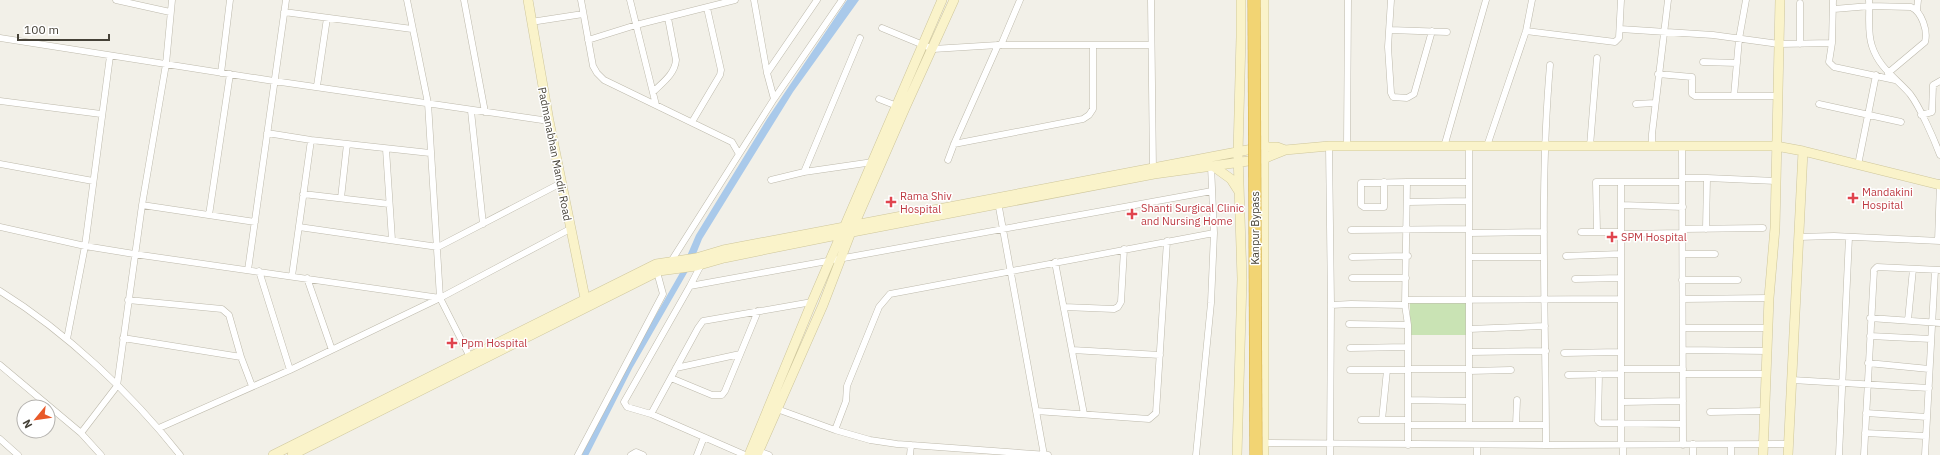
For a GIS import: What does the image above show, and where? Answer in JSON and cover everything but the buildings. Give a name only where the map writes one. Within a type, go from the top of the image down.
[{"type":"highway","name":"Kanpur Bypass","points":[[1246,0],[1248,455]]},
{"type":"highway","name":"Kanpur Bypass","points":[[1254,0],[1256,455]]},
{"type":"street","points":[[116,0],[170,12]]},
{"type":"street","points":[[81,433],[117,386],[134,254],[166,64],[172,0]]},
{"type":"street","points":[[220,73],[230,0]]},
{"type":"street","points":[[248,270],[286,0]]},
{"type":"street","points":[[407,0],[428,103],[440,298],[472,361]]},
{"type":"street","points":[[464,0],[485,112]]},
{"type":"street","name":"Padmanabhan Mandir Road","points":[[528,0],[549,122],[586,303]]},
{"type":"street","points":[[581,0],[593,66],[604,80],[732,142],[739,154]]},
{"type":"street","points":[[630,0],[656,105]]},
{"type":"street","points":[[588,40],[636,25],[735,0]]},
{"type":"street","points":[[754,0],[767,73],[774,99]]},
{"type":"street","points":[[767,73],[817,0]]},
{"type":"street","points":[[675,266],[739,154],[774,99],[842,0]]},
{"type":"street","points":[[769,455],[758,453],[842,258],[849,229],[873,162],[942,0]]},
{"type":"street","points":[[749,455],[831,259],[849,229],[954,0]]},
{"type":"street","points":[[948,160],[1020,0]]},
{"type":"street","points":[[1151,0],[1153,170]]},
{"type":"street","points":[[1237,455],[1242,279],[1238,190],[1241,0]]},
{"type":"street","points":[[1264,0],[1264,455]]},
{"type":"street","points":[[1347,146],[1348,0]]},
{"type":"street","points":[[1391,0],[1388,47],[1391,93],[1393,97],[1407,98],[1414,94],[1432,31]]},
{"type":"street","points":[[1444,147],[1486,0]]},
{"type":"street","points":[[1487,146],[1526,31],[1532,0]]},
{"type":"street","points":[[1526,31],[1615,42],[1620,38],[1621,0]]},
{"type":"street","points":[[1652,146],[1658,74],[1668,0]]},
{"type":"street","points":[[1734,96],[1739,39],[1746,0]]},
{"type":"street","points":[[1762,455],[1768,351],[1769,298],[1775,228],[1780,0]]},
{"type":"street","points":[[1833,0],[1834,9],[1832,43],[1829,62],[1834,67],[1894,80]]},
{"type":"street","points":[[1888,73],[1925,42],[1925,27],[1917,10],[1918,0]]},
{"type":"street","points":[[1800,3],[1800,44]]},
{"type":"street","points":[[1834,9],[1870,3],[1911,7],[1917,10]]},
{"type":"street","points":[[1870,3],[1872,46],[1879,62],[1894,80],[1910,95],[1940,155]]},
{"type":"street","points":[[692,122],[720,75],[721,70],[707,8]]},
{"type":"street","points":[[284,12],[412,29]]},
{"type":"street","points":[[532,22],[583,14]]},
{"type":"street","points":[[318,86],[327,18]]},
{"type":"street","points":[[653,92],[676,66],[668,18]]},
{"type":"street","points":[[882,28],[923,46],[933,48],[1000,45],[1151,45]]},
{"type":"street","points":[[1620,29],[1713,35],[1779,44],[1832,43]]},
{"type":"street","points":[[1390,30],[1448,32]]},
{"type":"street","points":[[0,38],[220,73],[318,86],[549,122]]},
{"type":"street","points":[[804,172],[860,38]]},
{"type":"street","points":[[954,144],[1083,119],[1089,115],[1093,109],[1093,45]]},
{"type":"street","points":[[67,339],[85,246],[101,114],[110,56]]},
{"type":"street","points":[[1590,146],[1597,58]]},
{"type":"street","points":[[1703,62],[1737,62]]},
{"type":"street","points":[[1546,445],[1544,256],[1545,121],[1550,65]]},
{"type":"street","points":[[209,215],[230,74]]},
{"type":"street","points":[[1658,74],[1692,77],[1692,94],[1695,96],[1778,96]]},
{"type":"street","points":[[1858,165],[1876,75]]},
{"type":"street","points":[[1921,115],[1932,112],[1933,85],[1940,81]]},
{"type":"street","points":[[879,99],[897,106]]},
{"type":"street","points":[[0,101],[101,114]]},
{"type":"street","points":[[1636,104],[1655,103]]},
{"type":"street","points":[[1818,104],[1901,122]]},
{"type":"street","points":[[471,111],[483,224]]},
{"type":"street","points":[[267,133],[310,140],[430,153]]},
{"type":"street","points":[[1218,156],[1229,148],[1239,135]]},
{"type":"street","points":[[292,276],[310,140]]},
{"type":"street","points":[[341,198],[347,144]]},
{"type":"street","points":[[1153,170],[1212,166],[1263,147],[1285,150],[1329,146],[1776,146],[1803,151],[1940,184],[1939,241],[1849,237],[1798,237]]},
{"type":"street","points":[[1329,146],[1331,305],[1330,455]]},
{"type":"street","points":[[1469,146],[1470,424]]},
{"type":"street","points":[[1682,147],[1683,444]]},
{"type":"street","points":[[386,149],[392,240]]},
{"type":"street","points":[[586,303],[657,272],[675,266],[724,258],[849,229],[1218,156],[1263,159],[1285,150]]},
{"type":"street","points":[[1788,455],[1803,151]]},
{"type":"street","points":[[771,180],[804,172],[873,162]]},
{"type":"street","points":[[0,164],[93,181]]},
{"type":"street","points":[[1212,166],[1231,179],[1238,190]]},
{"type":"street","points":[[1196,455],[1211,303],[1214,233],[1212,166]]},
{"type":"street","points":[[1597,232],[1596,182],[1707,178],[1776,181]]},
{"type":"street","points":[[1706,229],[1707,178]]},
{"type":"street","points":[[1384,182],[1384,207],[1362,207],[1361,183],[1384,182],[1469,182]]},
{"type":"street","points":[[1407,182],[1408,256],[1406,303],[1408,325],[1408,445]]},
{"type":"street","points":[[1621,182],[1620,299],[1621,423],[1623,455]]},
{"type":"street","points":[[299,227],[438,247],[561,183]]},
{"type":"street","points":[[690,286],[1212,190]]},
{"type":"street","points":[[303,194],[389,204]]},
{"type":"street","points":[[998,200],[1044,455]]},
{"type":"street","points":[[1408,202],[1469,201]]},
{"type":"street","points":[[142,205],[255,222]]},
{"type":"street","points":[[1621,205],[1683,207]]},
{"type":"street","points":[[0,228],[85,246],[134,254],[440,298]]},
{"type":"street","points":[[1581,232],[1621,233],[1763,228]]},
{"type":"street","points":[[159,428],[290,370],[440,298],[570,229]]},
{"type":"street","points":[[1351,230],[1408,229],[1544,232]]},
{"type":"street","points":[[835,430],[846,401],[846,386],[879,307],[885,298],[890,294],[1010,270],[1214,233]]},
{"type":"street","points":[[1839,455],[1849,237]]},
{"type":"street","points":[[1036,411],[1149,419],[1154,417],[1156,413],[1167,242]]},
{"type":"street","points":[[1064,307],[1118,308],[1121,302],[1124,250]]},
{"type":"street","points":[[1566,256],[1621,254]]},
{"type":"street","points":[[1683,254],[1715,254]]},
{"type":"street","points":[[1352,257],[1408,256]]},
{"type":"street","points":[[1469,257],[1544,256]]},
{"type":"street","points":[[699,262],[690,286],[625,399],[627,407],[651,414],[745,455]]},
{"type":"street","points":[[1055,262],[1084,414]]},
{"type":"street","points":[[292,455],[586,303],[656,264],[675,266]]},
{"type":"street","points":[[1864,455],[1870,318],[1874,270],[1877,267],[1937,270],[1937,294],[1932,322],[1925,455]]},
{"type":"street","points":[[1908,320],[1913,269]]},
{"type":"street","points":[[259,271],[290,370]]},
{"type":"street","points":[[578,455],[663,294],[657,272]]},
{"type":"street","points":[[307,278],[332,350]]},
{"type":"street","points":[[1352,278],[1406,278]]},
{"type":"street","points":[[1575,279],[1620,278]]},
{"type":"street","points":[[1682,280],[1738,280]]},
{"type":"street","points":[[0,291],[67,339],[159,428],[180,455]]},
{"type":"street","points":[[1683,299],[1769,298]]},
{"type":"street","points":[[1331,305],[1406,303],[1469,299],[1620,299]]},
{"type":"street","points":[[128,300],[222,309],[229,315],[241,357],[252,386]]},
{"type":"street","points":[[651,414],[703,321],[812,302]]},
{"type":"street","points":[[671,378],[712,395],[722,395],[758,311]]},
{"type":"street","points":[[1870,318],[1940,323]]},
{"type":"street","points":[[1349,324],[1408,325]]},
{"type":"street","points":[[1469,329],[1545,326]]},
{"type":"street","points":[[1683,328],[1768,328]]},
{"type":"street","points":[[1870,336],[1931,339]]},
{"type":"street","points":[[123,338],[241,357]]},
{"type":"street","points":[[1350,348],[1407,347]]},
{"type":"street","points":[[1072,350],[1160,355]]},
{"type":"street","points":[[1683,350],[1768,351]]},
{"type":"street","points":[[1469,352],[1546,351]]},
{"type":"street","points":[[1564,353],[1621,352]]},
{"type":"street","points":[[676,368],[740,354]]},
{"type":"street","points":[[273,455],[472,361]]},
{"type":"street","points":[[1868,363],[1929,369]]},
{"type":"street","points":[[0,365],[81,433],[101,455]]},
{"type":"street","points":[[1350,370],[1511,370]]},
{"type":"street","points":[[1382,420],[1386,370]]},
{"type":"street","points":[[1568,374],[1683,372],[1766,374]]},
{"type":"street","points":[[1599,374],[1598,421],[1600,423],[1683,424]]},
{"type":"street","points":[[1792,380],[1929,388]]},
{"type":"street","points":[[1408,400],[1469,400]]},
{"type":"street","points":[[1516,425],[1517,400]]},
{"type":"street","points":[[1622,402],[1682,401]]},
{"type":"street","points":[[777,409],[835,430],[870,440],[1048,455]]},
{"type":"street","points":[[1710,412],[1765,411]]},
{"type":"street","points":[[1866,413],[1926,417]]},
{"type":"street","points":[[1361,420],[1382,420],[1408,423],[1546,425]]},
{"type":"street","points":[[1865,432],[1926,436]]},
{"type":"street","points":[[697,455],[704,437]]},
{"type":"street","points":[[0,439],[18,455]]},
{"type":"street","points":[[1264,443],[1408,445],[1789,444]]},
{"type":"street","points":[[910,455],[911,444]]},
{"type":"street","points":[[1693,444],[1693,455]]},
{"type":"street","points":[[1477,445],[1477,455]]},
{"type":"street","points":[[1731,445],[1731,455]]},
{"type":"street","points":[[630,455],[636,452],[643,455]]},
{"type":"green space","points":[[1410,303],[1467,303],[1466,335],[1410,335]]},
{"type":"water","points":[[847,0],[859,0],[793,92],[702,239],[696,254],[687,256],[696,235],[767,119]]},
{"type":"waterway","points":[[585,455],[630,366],[688,265]]},
{"type":"place","name":"Mandakini Hospital","points":[[1853,198]]},
{"type":"place","name":"Rama Shiv Hospital","points":[[891,202]]},
{"type":"place","name":"Shanti Surgical Clinic and Nursing Home","points":[[1132,214]]},
{"type":"place","name":"SPM Hospital","points":[[1612,237]]},
{"type":"place","name":"Ppm Hospital","points":[[452,343]]}]
